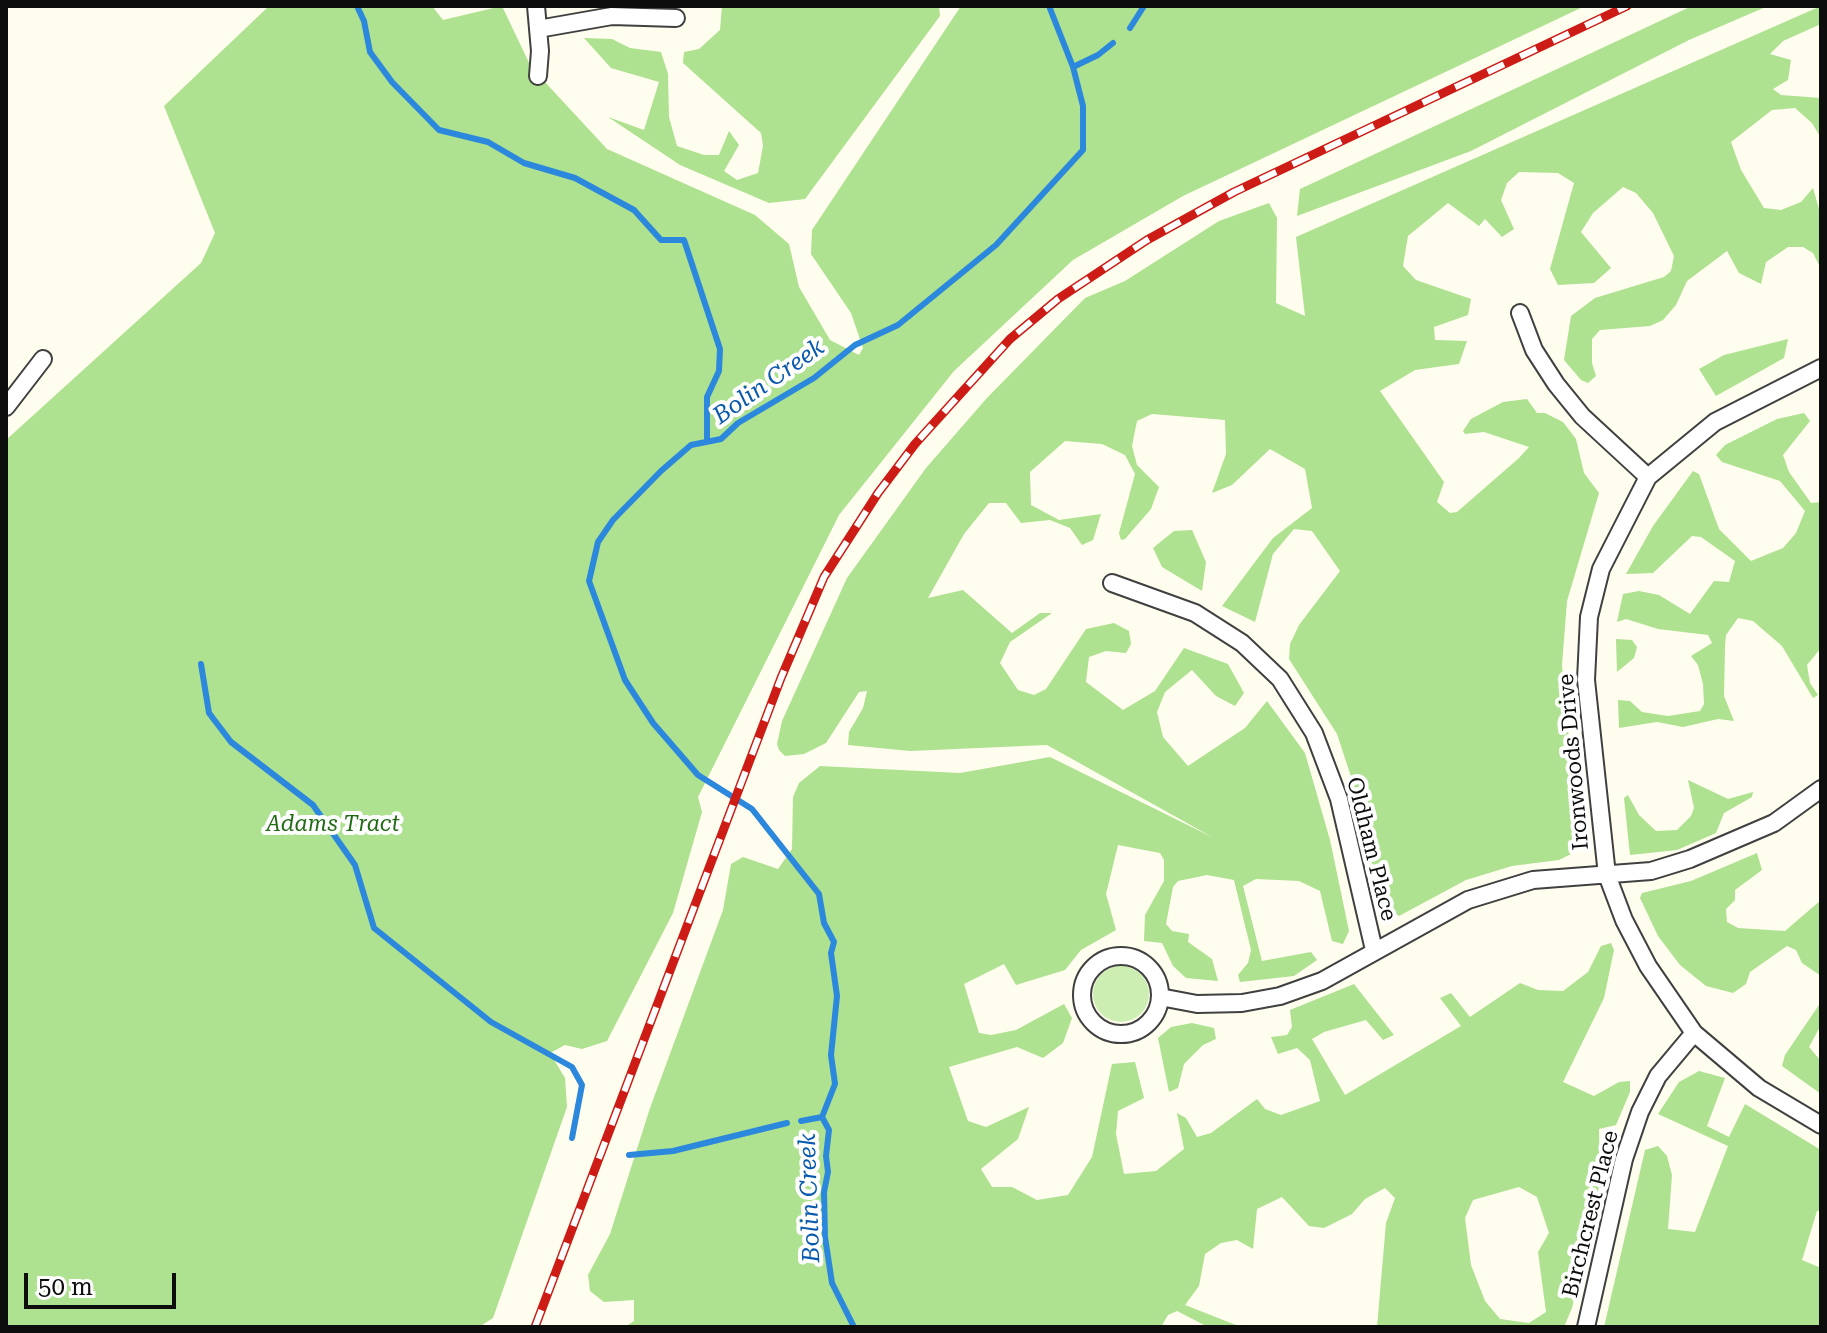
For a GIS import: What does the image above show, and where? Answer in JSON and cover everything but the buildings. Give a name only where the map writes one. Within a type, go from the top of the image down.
[{"type":"street","points":[[536,6],[538,76]]},
{"type":"street","points":[[538,29],[612,16],[676,18]]},
{"type":"street","points":[[1520,313],[1534,350],[1556,384],[1582,416],[1648,477]]},
{"type":"street","points":[[6,407],[43,359]]},
{"type":"street","name":"Ironwoods Drive","points":[[1821,368],[1715,422],[1648,477],[1601,569],[1589,617],[1586,680],[1607,875],[1624,920],[1648,966],[1694,1033],[1759,1088],[1821,1125]]},
{"type":"street","name":"Oldham Place","points":[[1112,583],[1195,613],[1242,643],[1280,679],[1314,733],[1339,799],[1374,950]]},
{"type":"street","points":[[1160,997],[1197,1004],[1242,1003],[1280,996],[1322,981],[1468,900],[1533,880],[1651,871],[1690,859],[1774,823],[1821,789]]},
{"type":"street","points":[[1120,955],[1133,957],[1154,972],[1160,997],[1158,1010],[1141,1029],[1116,1034],[1093,1022],[1086,1011],[1083,986],[1096,964],[1120,955]]},
{"type":"street","name":"Birchcrest Place","points":[[1586,1327],[1624,1159],[1640,1112],[1658,1076],[1694,1033]]},
{"type":"green space","name":"Adams Tract","points":[[269,6],[432,6],[443,20],[502,6],[531,67],[607,149],[755,215],[789,244],[799,287],[830,340],[859,355],[863,348],[851,313],[811,254],[812,230],[961,6],[1585,6],[1183,196],[1073,260],[954,371],[839,515],[698,797],[702,812],[673,913],[607,1041],[582,1049],[565,1045],[550,1053],[565,1078],[567,1107],[493,1318],[479,1327],[6,1327],[6,440],[201,263],[215,233],[164,106]]},
{"type":"green space","points":[[722,6],[939,6],[940,16],[805,199],[769,203],[680,165],[608,117],[644,130],[659,82],[611,68],[584,38],[612,39],[630,48],[661,52],[668,74],[669,117],[677,146],[704,155],[719,155],[729,131],[739,145],[724,171],[737,180],[758,173],[763,146],[761,133],[683,63],[684,52],[699,49],[720,30]]},
{"type":"green space","points":[[1692,6],[1768,6],[1689,40],[1471,151],[1297,216],[1300,189]]},
{"type":"green space","points":[[1821,6],[1821,24],[1783,41],[1770,54],[1791,60],[1788,80],[1773,89],[1781,95],[1821,98],[1821,138],[1812,123],[1795,108],[1772,110],[1731,142],[1741,170],[1764,208],[1781,210],[1801,202],[1813,188],[1821,216],[1821,269],[1813,253],[1803,247],[1788,247],[1766,262],[1761,284],[1739,273],[1727,251],[1687,281],[1676,305],[1663,320],[1650,326],[1600,330],[1592,339],[1592,363],[1596,376],[1588,383],[1581,380],[1564,360],[1571,316],[1595,298],[1664,277],[1671,271],[1674,256],[1653,213],[1636,193],[1623,187],[1593,213],[1581,232],[1611,268],[1594,283],[1558,285],[1550,269],[1574,183],[1558,173],[1519,172],[1507,183],[1501,200],[1514,229],[1502,237],[1485,219],[1479,226],[1448,203],[1408,236],[1403,266],[1416,280],[1471,299],[1468,315],[1434,327],[1435,340],[1467,341],[1459,364],[1415,370],[1380,391],[1444,482],[1437,502],[1450,513],[1457,512],[1529,447],[1484,432],[1465,434],[1463,431],[1471,419],[1503,402],[1527,399],[1537,413],[1545,413],[1563,422],[1576,439],[1584,473],[1599,493],[1567,601],[1562,665],[1578,838],[1571,854],[1559,860],[1512,866],[1466,880],[1399,916],[1387,908],[1378,894],[1357,795],[1337,734],[1289,659],[1290,644],[1299,625],[1340,571],[1312,531],[1294,529],[1273,554],[1255,622],[1222,606],[1273,538],[1312,508],[1305,469],[1270,449],[1232,485],[1212,493],[1226,454],[1225,420],[1152,414],[1137,421],[1132,446],[1137,465],[1159,487],[1151,509],[1121,540],[1119,533],[1135,474],[1125,455],[1102,444],[1065,441],[1030,472],[1031,505],[1059,520],[1101,514],[1093,540],[1082,545],[1070,528],[1050,520],[1021,523],[1006,503],[989,503],[964,534],[928,598],[963,590],[1012,633],[1040,613],[1052,613],[1010,642],[1000,663],[1018,690],[1034,695],[1046,689],[1086,629],[1114,623],[1129,631],[1131,644],[1126,653],[1106,651],[1089,657],[1086,682],[1123,710],[1155,691],[1184,648],[1228,664],[1244,693],[1235,706],[1216,696],[1192,670],[1165,692],[1157,712],[1163,737],[1188,766],[1245,728],[1267,701],[1305,753],[1330,840],[1349,931],[1343,944],[1332,941],[1320,891],[1299,881],[1256,879],[1243,886],[1262,961],[1311,952],[1317,960],[1294,976],[1240,982],[1238,975],[1248,963],[1251,950],[1234,880],[1207,875],[1178,881],[1173,887],[1166,924],[1172,931],[1189,934],[1188,942],[1212,959],[1218,981],[1186,978],[1173,966],[1162,943],[1144,941],[1145,915],[1164,881],[1164,860],[1160,853],[1118,845],[1106,894],[1116,930],[1081,950],[1065,970],[1016,985],[1004,964],[964,984],[979,1033],[991,1035],[1016,1030],[1064,1004],[1072,1018],[1063,1043],[1043,1058],[1017,1047],[949,1067],[968,1121],[986,1127],[1029,1107],[1018,1139],[981,1169],[992,1187],[1012,1187],[1037,1200],[1068,1195],[1092,1157],[1112,1064],[1135,1062],[1144,1098],[1118,1111],[1116,1134],[1124,1174],[1156,1171],[1184,1149],[1177,1113],[1186,1118],[1197,1137],[1211,1133],[1257,1099],[1265,1109],[1281,1115],[1320,1101],[1310,1060],[1297,1048],[1278,1054],[1271,1037],[1287,1035],[1292,1027],[1290,1010],[1354,984],[1394,1035],[1383,1040],[1366,1020],[1324,1032],[1312,1039],[1345,1095],[1461,1026],[1440,998],[1451,993],[1470,1017],[1520,983],[1538,990],[1563,991],[1588,972],[1601,946],[1611,943],[1614,950],[1604,998],[1563,1082],[1594,1096],[1619,1082],[1630,1081],[1630,1092],[1616,1125],[1599,1129],[1600,1182],[1572,1308],[1564,1327],[1377,1327],[1386,1223],[1395,1198],[1385,1188],[1365,1199],[1352,1214],[1324,1228],[1309,1226],[1282,1197],[1257,1209],[1253,1249],[1237,1240],[1221,1243],[1205,1254],[1199,1286],[1185,1305],[1241,1327],[1208,1327],[1177,1311],[1168,1315],[1161,1327],[625,1327],[634,1321],[634,1300],[604,1302],[590,1291],[588,1275],[610,1234],[650,1108],[723,910],[731,864],[743,857],[778,869],[792,849],[793,797],[799,783],[820,766],[960,773],[1050,757],[1212,837],[1047,745],[910,751],[848,745],[849,732],[863,708],[867,691],[859,692],[826,743],[804,754],[785,756],[777,744],[782,721],[847,578],[926,468],[986,399],[1085,298],[1125,281],[1219,221],[1269,203],[1277,218],[1276,303],[1305,316],[1296,237]],"holes":[[[1519,1187],[1537,1197],[1549,1233],[1538,1252],[1546,1312],[1529,1323],[1500,1319],[1485,1301],[1471,1265],[1465,1218],[1473,1200]]]},
{"type":"green space","points":[[1788,339],[1784,358],[1716,396],[1699,369],[1724,355]]},
{"type":"green space","points":[[1804,413],[1810,421],[1783,455],[1789,472],[1811,503],[1821,502],[1821,648],[1807,665],[1810,683],[1818,695],[1813,698],[1782,646],[1753,621],[1738,618],[1726,635],[1725,647],[1724,696],[1734,721],[1718,719],[1683,727],[1657,722],[1619,728],[1618,700],[1630,701],[1642,712],[1668,716],[1700,711],[1704,704],[1703,684],[1698,665],[1691,656],[1712,643],[1708,635],[1658,629],[1626,619],[1617,622],[1623,594],[1639,591],[1659,595],[1690,614],[1714,581],[1729,582],[1735,561],[1701,537],[1692,536],[1653,573],[1626,574],[1653,526],[1693,471],[1699,474],[1719,529],[1751,561],[1783,548],[1796,533],[1805,511],[1780,481],[1722,462],[1716,455],[1725,445],[1777,419]]},
{"type":"green space","points":[[1192,530],[1206,562],[1202,591],[1162,567],[1153,548],[1174,531]]},
{"type":"green space","points":[[1616,639],[1632,640],[1637,647],[1634,658],[1617,672]]},
{"type":"green space","points":[[1688,780],[1728,799],[1753,792],[1752,797],[1724,813],[1716,833],[1677,850],[1630,855],[1624,798],[1628,795],[1639,815],[1656,831],[1677,830],[1691,816],[1694,808]]},
{"type":"green space","points":[[1757,853],[1762,870],[1735,890],[1735,900],[1726,909],[1727,922],[1738,928],[1785,931],[1821,900],[1821,976],[1802,963],[1796,950],[1787,946],[1750,972],[1746,984],[1733,993],[1706,986],[1680,965],[1658,936],[1640,898],[1642,893],[1691,881]]},
{"type":"green space","points":[[1121,966],[1141,974],[1149,994],[1141,1014],[1121,1022],[1101,1014],[1093,994],[1101,974]]},
{"type":"green space","points":[[1821,1002],[1821,1025],[1809,1047],[1821,1061],[1821,1094],[1782,1066],[1785,1055]]},
{"type":"green space","points":[[1192,1023],[1214,1028],[1216,1039],[1203,1045],[1184,1064],[1178,1088],[1169,1092],[1158,1038],[1171,1027]]},
{"type":"green space","points":[[1699,1071],[1725,1078],[1707,1126],[1729,1137],[1745,1104],[1821,1150],[1821,1210],[1817,1211],[1802,1260],[1821,1268],[1821,1327],[1604,1327],[1645,1150],[1658,1146],[1667,1156],[1672,1175],[1668,1229],[1695,1232],[1728,1146],[1658,1114],[1679,1082]]},
{"type":"waterway","points":[[357,6],[364,21],[370,52],[392,82],[439,130],[488,142],[524,163],[575,178],[634,210],[661,240],[684,240],[720,349],[719,371],[707,397],[707,440]]},
{"type":"waterway","name":"Bolin Creek","points":[[854,1327],[832,1283],[825,1237],[824,1192],[829,1130],[822,1117],[835,1084],[831,1055],[837,996],[831,953],[834,942],[824,923],[819,894],[752,809],[698,775],[653,723],[625,680],[589,581],[598,542],[613,520],[661,471],[691,445],[721,439],[738,423],[814,378],[855,345],[898,325],[996,245],[1083,150],[1083,106],[1073,67],[1049,6]]},
{"type":"waterway","points":[[1130,28],[1144,6]]},
{"type":"waterway","points":[[1073,67],[1098,55],[1113,43]]},
{"type":"waterway","points":[[201,664],[209,713],[231,742],[313,805],[355,865],[374,928],[491,1022],[572,1067],[582,1085],[572,1138]]},
{"type":"waterway","points":[[801,1121],[822,1117]]},
{"type":"waterway","points":[[629,1155],[673,1151],[787,1123]]},
{"type":"railway","points":[[535,1327],[781,678],[824,577],[878,493],[915,444],[1010,339],[1058,299],[1147,240],[1234,192],[1627,6]]}]
